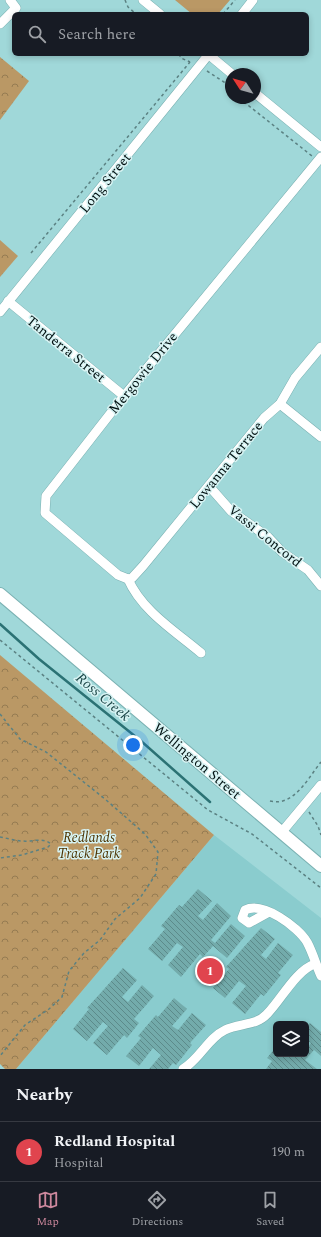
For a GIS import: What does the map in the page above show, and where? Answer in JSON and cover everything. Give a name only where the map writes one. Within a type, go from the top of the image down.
[{"type":"main road","name":"Wellington Street","points":[[0,594],[321,866]]},
{"type":"street","points":[[0,24],[16,8],[10,0]]},
{"type":"street","points":[[143,0],[158,12]]},
{"type":"street","points":[[244,12],[253,0]]},
{"type":"street","name":"Long Street","points":[[0,312],[208,56]]},
{"type":"street","points":[[211,56],[225,68]]},
{"type":"street","points":[[261,98],[321,147]]},
{"type":"street","name":"Mergowie Drive","points":[[128,579],[118,575],[45,513],[46,496],[124,396],[320,159]]},
{"type":"street","name":"Tanderra Street","points":[[8,301],[124,396]]},
{"type":"street","name":"Lowanna Terrace","points":[[128,579],[132,578],[143,566],[264,418],[280,404],[295,378],[321,347]]},
{"type":"street","points":[[280,404],[321,437]]},
{"type":"street","name":"Vassi Concord","points":[[209,486],[231,511],[268,538],[282,552],[308,570],[321,586]]},
{"type":"street","points":[[128,579],[136,595],[157,617],[201,653]]},
{"type":"street","points":[[281,833],[321,785]]},
{"type":"street","points":[[269,912],[278,916],[306,940],[321,976]]},
{"type":"street","points":[[183,1069],[193,1063],[224,1030],[258,1021],[267,1014],[304,970],[315,964]]},
{"type":"path","points":[[125,0],[134,12]]},
{"type":"path","points":[[225,12],[235,0]]},
{"type":"path","points":[[180,56],[181,58],[190,62],[193,61],[225,83]]},
{"type":"path","points":[[31,253],[190,62]]},
{"type":"path","points":[[247,104],[320,159]]},
{"type":"path","points":[[0,640],[208,810],[252,834],[321,888]]},
{"type":"path","points":[[0,714],[20,739],[46,752],[105,800],[145,834],[158,852],[156,874],[140,898],[115,919],[100,940],[84,953],[69,971],[62,997],[49,1009],[25,1025],[0,1056]]},
{"type":"path","points":[[270,801],[278,803],[286,802],[294,796],[321,762]]},
{"type":"path","points":[[304,806],[313,817],[321,835]]},
{"type":"path","points":[[0,837],[23,842],[48,841],[51,844],[48,847],[22,855],[0,858]]},
{"type":"shaded area","points":[[214,835],[321,918],[321,1069],[16,1069]]},
{"type":"green space","points":[[175,0],[230,0],[220,12],[190,12]]},
{"type":"green space","points":[[0,57],[29,81],[0,120]]},
{"type":"green space","points":[[0,240],[18,256],[0,277]]},
{"type":"green space","name":"Redlands Track Park","points":[[0,655],[214,835],[16,1069],[5,1069],[0,1064]]},
{"type":"building","points":[[198,889],[212,901],[198,916],[203,920],[217,903],[231,916],[211,940],[215,943],[231,924],[245,936],[227,958],[213,946],[203,957],[200,954],[181,977],[168,965],[183,947],[177,943],[162,961],[148,949],[165,929],[161,926],[179,905],[182,907]]},
{"type":"building","points":[[261,928],[275,939],[261,955],[266,959],[278,943],[293,955],[278,973],[281,975],[264,996],[261,994],[245,1014],[232,1003],[246,986],[239,981],[225,998],[213,988],[229,969],[226,967]]},
{"type":"building","points":[[123,968],[137,980],[122,997],[128,1002],[142,985],[154,996],[134,1019],[139,1023],[127,1038],[124,1035],[107,1055],[93,1043],[108,1026],[103,1022],[87,1041],[73,1029],[89,1009],[87,1008]]},
{"type":"building","points":[[174,998],[187,1009],[172,1026],[178,1030],[192,1013],[206,1025],[190,1043],[192,1045],[176,1065],[173,1063],[168,1069],[149,1069],[161,1055],[153,1048],[139,1066],[126,1056],[141,1038],[138,1036],[156,1015],[158,1017]]},
{"type":"building","points":[[310,1023],[321,1032],[321,1056],[314,1050],[309,1056],[309,1046],[311,1043],[309,1041]]},
{"type":"building","points":[[273,1051],[273,1057],[308,1057],[305,1060],[317,1069],[266,1069],[272,1061],[267,1058]]},
{"type":"waterway","name":"Ross Creek","points":[[0,624],[39,659],[141,741],[210,802]]},
{"type":"place","name":"Redland Hospital","points":[[210,971]]}]
